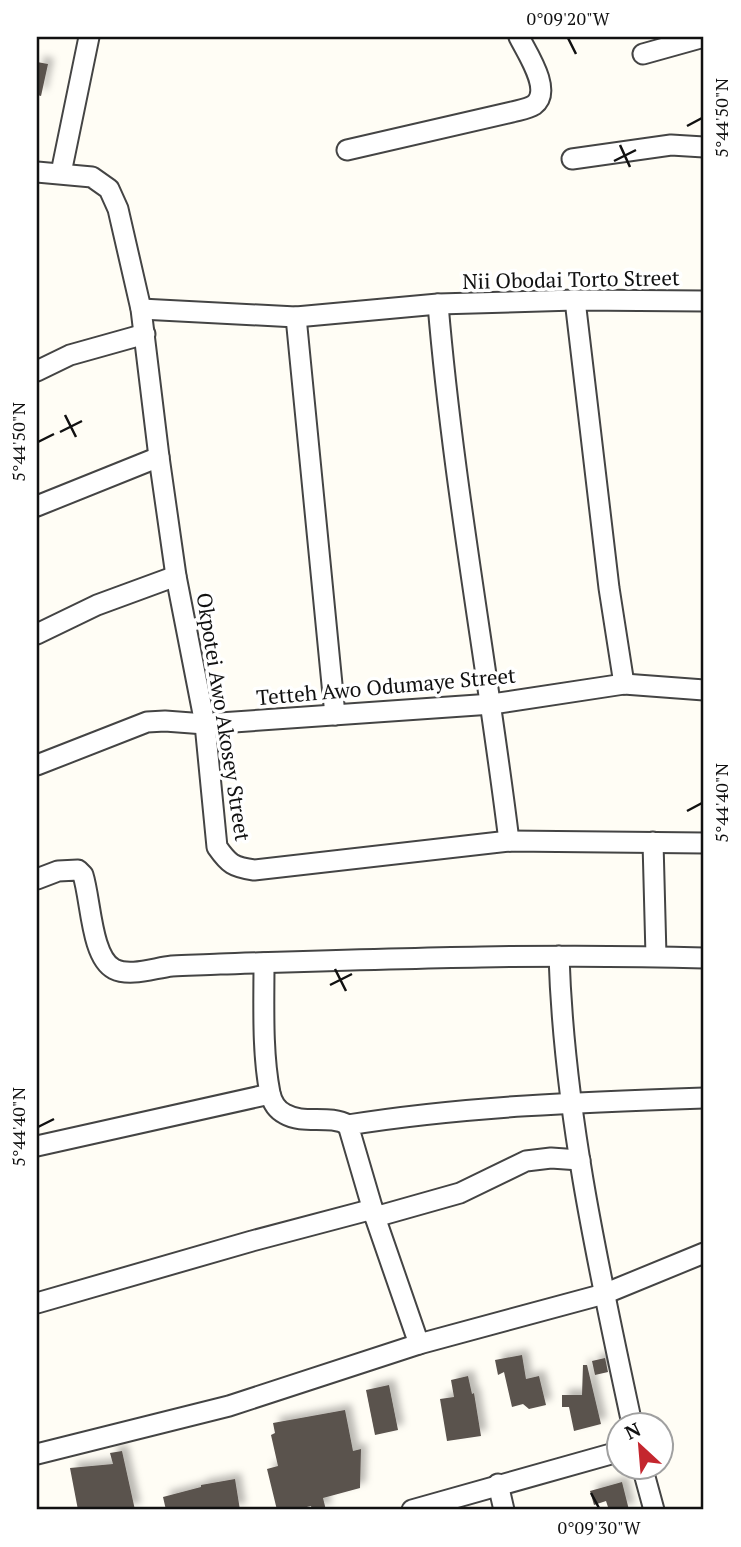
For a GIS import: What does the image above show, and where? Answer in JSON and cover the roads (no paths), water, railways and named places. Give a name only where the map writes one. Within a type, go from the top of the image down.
[{"type":"street","points":[[61,173],[89,37]]},
{"type":"street","points":[[347,150],[512,112],[535,104],[540,99],[541,82],[520,37]]},
{"type":"street","points":[[643,54],[704,37]]},
{"type":"street","points":[[572,159],[671,145],[704,147]]},
{"type":"street","name":"Okpotei Awo Akosey Street","points":[[37,172],[92,177],[109,189],[118,209],[141,309],[176,576],[205,724],[217,847],[228,862],[254,870],[509,841],[704,843]]},
{"type":"street","points":[[575,300],[609,588],[624,684]]},
{"type":"street","name":"Nii Obodai Torto Street","points":[[141,309],[296,317],[438,304],[575,300],[704,302]]},
{"type":"street","points":[[438,304],[446,402],[492,704],[509,841]]},
{"type":"street","points":[[296,317],[335,715]]},
{"type":"street","points":[[37,371],[70,355],[146,343]]},
{"type":"street","points":[[37,506],[159,457]]},
{"type":"street","points":[[37,634],[97,605],[176,576]]},
{"type":"street","name":"Tetteh Awo Odumaye Street","points":[[37,765],[148,722],[205,724],[492,704],[624,684],[704,690]]},
{"type":"street","points":[[653,842],[656,956]]},
{"type":"street","points":[[37,879],[58,871],[78,870],[83,876],[99,951],[104,962],[126,972],[172,966],[264,963],[559,956],[704,958]]},
{"type":"street","points":[[559,956],[561,1009],[580,1160],[604,1294],[629,1410]]},
{"type":"street","points":[[264,963],[270,1094],[276,1109],[295,1119],[336,1120],[348,1125],[572,1102],[704,1098]]},
{"type":"street","points":[[37,1146],[270,1094]]},
{"type":"street","points":[[348,1125],[374,1213],[419,1344]]},
{"type":"street","points":[[37,1303],[252,1241],[460,1193],[526,1161],[551,1158],[580,1160]]},
{"type":"street","points":[[37,1454],[229,1406],[419,1344],[604,1294],[704,1253]]},
{"type":"street","points":[[412,1510],[604,1456]]},
{"type":"street","points":[[646,1480],[654,1510]]},
{"type":"street","points":[[498,1485],[504,1510]]}]
